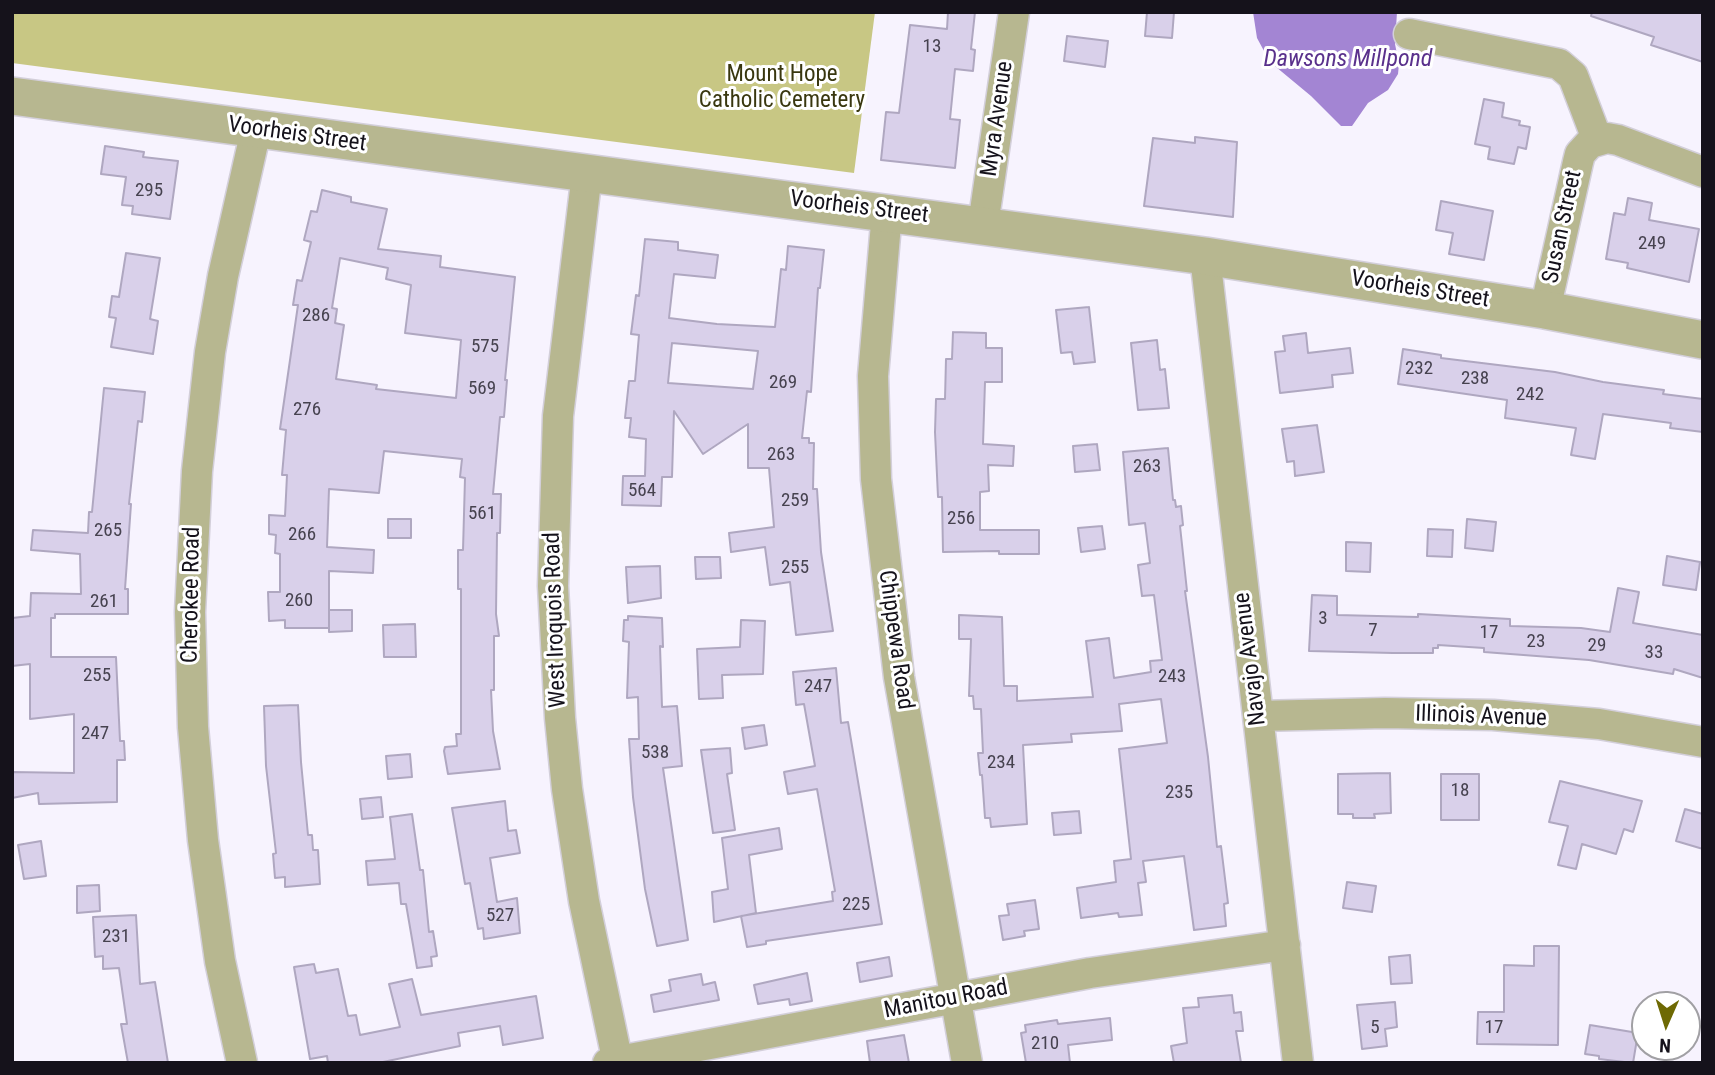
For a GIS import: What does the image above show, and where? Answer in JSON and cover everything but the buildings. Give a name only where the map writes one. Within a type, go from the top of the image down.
[{"type":"street","name":"Myra Avenue","points":[[983,225],[1014,12]]},
{"type":"street","points":[[1409,34],[1559,64],[1573,76],[1597,139],[1618,140],[1703,172]]},
{"type":"street","name":"Voorheis Street","points":[[12,96],[1205,256],[1545,310],[1703,340]]},
{"type":"street","name":"Cherokee Road","points":[[242,1063],[220,961],[203,840],[193,727],[190,612],[197,471],[208,365],[223,276],[257,130]]},
{"type":"street","name":"Susan Street","points":[[1545,310],[1577,162],[1585,148],[1597,139]]},
{"type":"street","name":"West Iroquois Road","points":[[587,173],[558,416],[553,586],[559,718],[569,801],[584,901],[614,1062]]},
{"type":"street","name":"Chippewa Road","points":[[887,212],[873,376],[876,479],[899,677],[967,1063]]},
{"type":"street","name":"Navajo Avenue","points":[[1205,256],[1298,1063]]},
{"type":"street","name":"Illinois Avenue","points":[[1258,716],[1385,713],[1493,715],[1599,724],[1703,742]]},
{"type":"street","name":"Manitou Road","points":[[614,1062],[1104,970],[1285,945]]},
{"type":"green space","name":"Mount Hope Catholic Cemetery","points":[[12,12],[875,12],[854,173],[12,63]]},
{"type":"water","name":"Dawsons Millpond","points":[[1253,12],[1397,12],[1395,44],[1398,74],[1388,90],[1368,103],[1352,126],[1341,126],[1311,96],[1270,62],[1257,38]]}]
